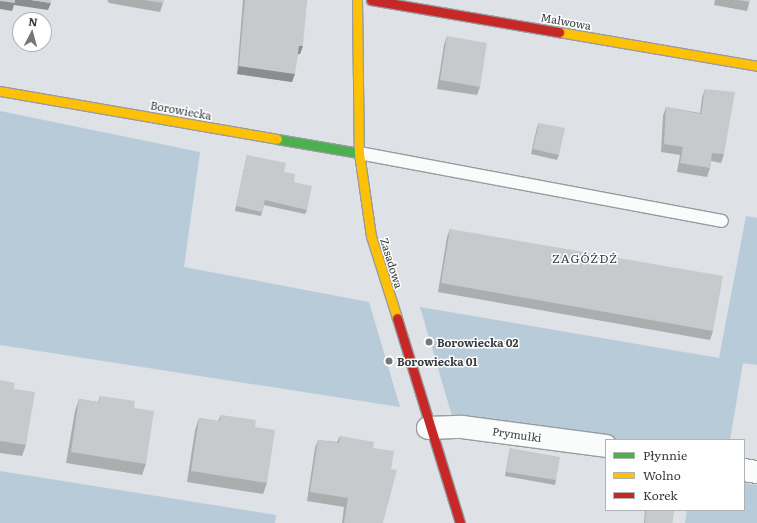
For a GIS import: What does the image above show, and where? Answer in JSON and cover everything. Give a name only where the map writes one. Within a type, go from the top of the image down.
[{"type":"street","name":"Zasadowa","points":[[357,0],[359,153],[371,236],[428,428],[460,523]]},
{"type":"street","name":"Malwowa","points":[[371,0],[757,66]]},
{"type":"street","name":"Borowiecka","points":[[0,91],[359,153]]},
{"type":"street","name":"Prymulki","points":[[428,428],[462,427],[605,446]]},
{"type":"street","points":[[745,470],[757,472]]},
{"type":"lane","points":[[359,153],[722,220]]},
{"type":"shaded area","points":[[0,111],[200,152],[184,267],[369,302],[400,407],[0,345]]},
{"type":"shaded area","points":[[746,216],[757,218],[757,365],[743,363],[730,439],[605,440],[452,416],[420,307],[719,358]]},
{"type":"shaded area","points":[[0,471],[276,515],[275,523],[0,523]]},
{"type":"shaded area","points":[[745,483],[757,485],[757,523],[685,523],[687,511],[745,511]]},
{"type":"building","points":[[15,0],[15,3],[0,1]]},
{"type":"building","points":[[31,0],[51,0],[51,3]]},
{"type":"building","points":[[144,0],[164,0],[163,3]]},
{"type":"building","points":[[245,0],[307,0],[303,46],[299,46],[295,74],[239,66]]},
{"type":"building","points":[[737,0],[750,0],[750,2]]},
{"type":"building","points":[[447,36],[487,43],[480,87],[440,80]]},
{"type":"building","points":[[705,89],[735,92],[724,154],[712,153],[710,168],[680,163],[683,147],[664,144],[666,107],[701,114]]},
{"type":"building","points":[[539,123],[565,128],[559,155],[533,149]]},
{"type":"building","points":[[247,155],[286,163],[284,172],[295,174],[294,182],[312,186],[307,210],[265,200],[262,212],[236,206]]},
{"type":"building","points":[[450,229],[723,276],[713,331],[441,283]]},
{"type":"building","points":[[0,380],[15,383],[14,389],[35,392],[26,445],[0,441]]},
{"type":"building","points":[[100,396],[135,401],[134,408],[154,411],[146,464],[71,452],[79,399],[99,402]]},
{"type":"building","points":[[221,415],[256,420],[255,427],[275,430],[267,483],[191,471],[199,418],[220,421]]},
{"type":"building","points":[[340,436],[374,442],[373,448],[394,451],[391,469],[397,470],[383,523],[344,523],[348,498],[310,492],[318,440],[339,443]]},
{"type":"building","points":[[510,448],[560,457],[556,480],[506,472]]},
{"type":"building","points":[[646,511],[674,511],[672,523],[645,523]]},
{"type":"traffic: fast","points":[[277,139],[359,153]]},
{"type":"traffic: slow","points":[[357,0],[359,153],[371,236],[397,318]]},
{"type":"traffic: slow","points":[[559,32],[757,66]]},
{"type":"traffic: slow","points":[[0,91],[277,139]]},
{"type":"traffic: jam","points":[[371,0],[559,32]]},
{"type":"traffic: jam","points":[[397,318],[460,523]]},
{"type":"place","name":"Borowiecka 02","points":[[429,342]]},
{"type":"place","name":"Borowiecka 01","points":[[389,361]]},
{"type":"district","name":"ZAGÓŹDŹ","points":[[585,259]]}]
